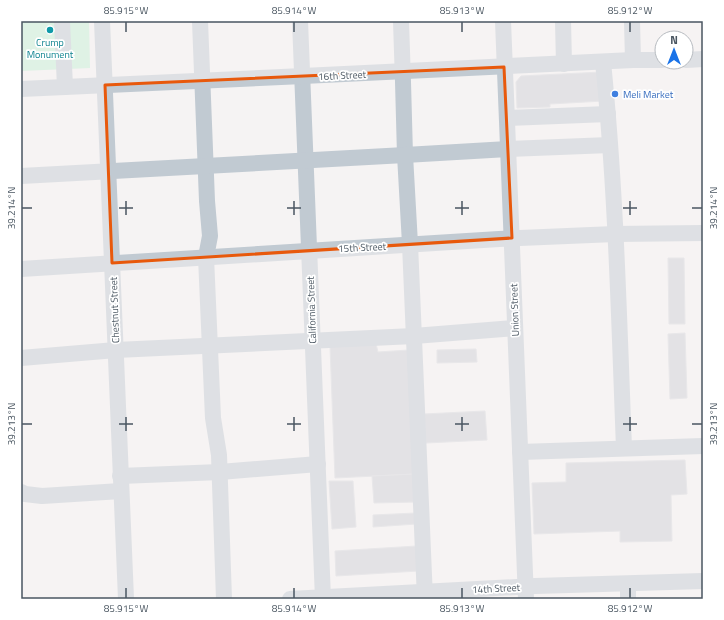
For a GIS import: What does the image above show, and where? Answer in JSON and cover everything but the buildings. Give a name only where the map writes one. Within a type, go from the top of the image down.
[{"type":"street","points":[[62,21],[65,87]]},
{"type":"street","name":"Chestnut Street","points":[[102,21],[116,350],[120,484],[126,599]]},
{"type":"street","points":[[200,21],[205,167],[210,236],[206,257],[213,418],[220,472],[224,599]]},
{"type":"street","name":"California Street","points":[[300,21],[323,598]]},
{"type":"street","points":[[401,21],[405,156],[425,596]]},
{"type":"street","name":"Union Street","points":[[503,21],[526,593]]},
{"type":"street","points":[[563,21],[564,64]]},
{"type":"street","points":[[632,21],[633,60]]},
{"type":"street","name":"16th Street","points":[[21,89],[654,60]]},
{"type":"street","points":[[603,62],[608,114],[615,234],[624,448]]},
{"type":"street","points":[[506,118],[608,114]]},
{"type":"street","points":[[21,176],[405,156],[508,149],[610,145]]},
{"type":"street","name":"15th Street","points":[[21,268],[512,238],[615,234],[703,233]]},
{"type":"street","points":[[21,358],[116,350],[414,336],[515,328]]},
{"type":"street","points":[[520,452],[703,446]]},
{"type":"street","points":[[21,492],[25,494],[42,496],[120,484],[220,472],[318,464]]},
{"type":"street","name":"14th Street","points":[[290,599],[628,591],[703,582]]},
{"type":"highlighted area","points":[[504,67],[512,238],[112,263],[105,85]]},
{"type":"green space","points":[[21,21],[89,21],[90,68],[21,71]]},
{"type":"place","name":"Crump Monument","points":[[50,30]]},
{"type":"place","name":"Meli Market","points":[[615,94]]}]
